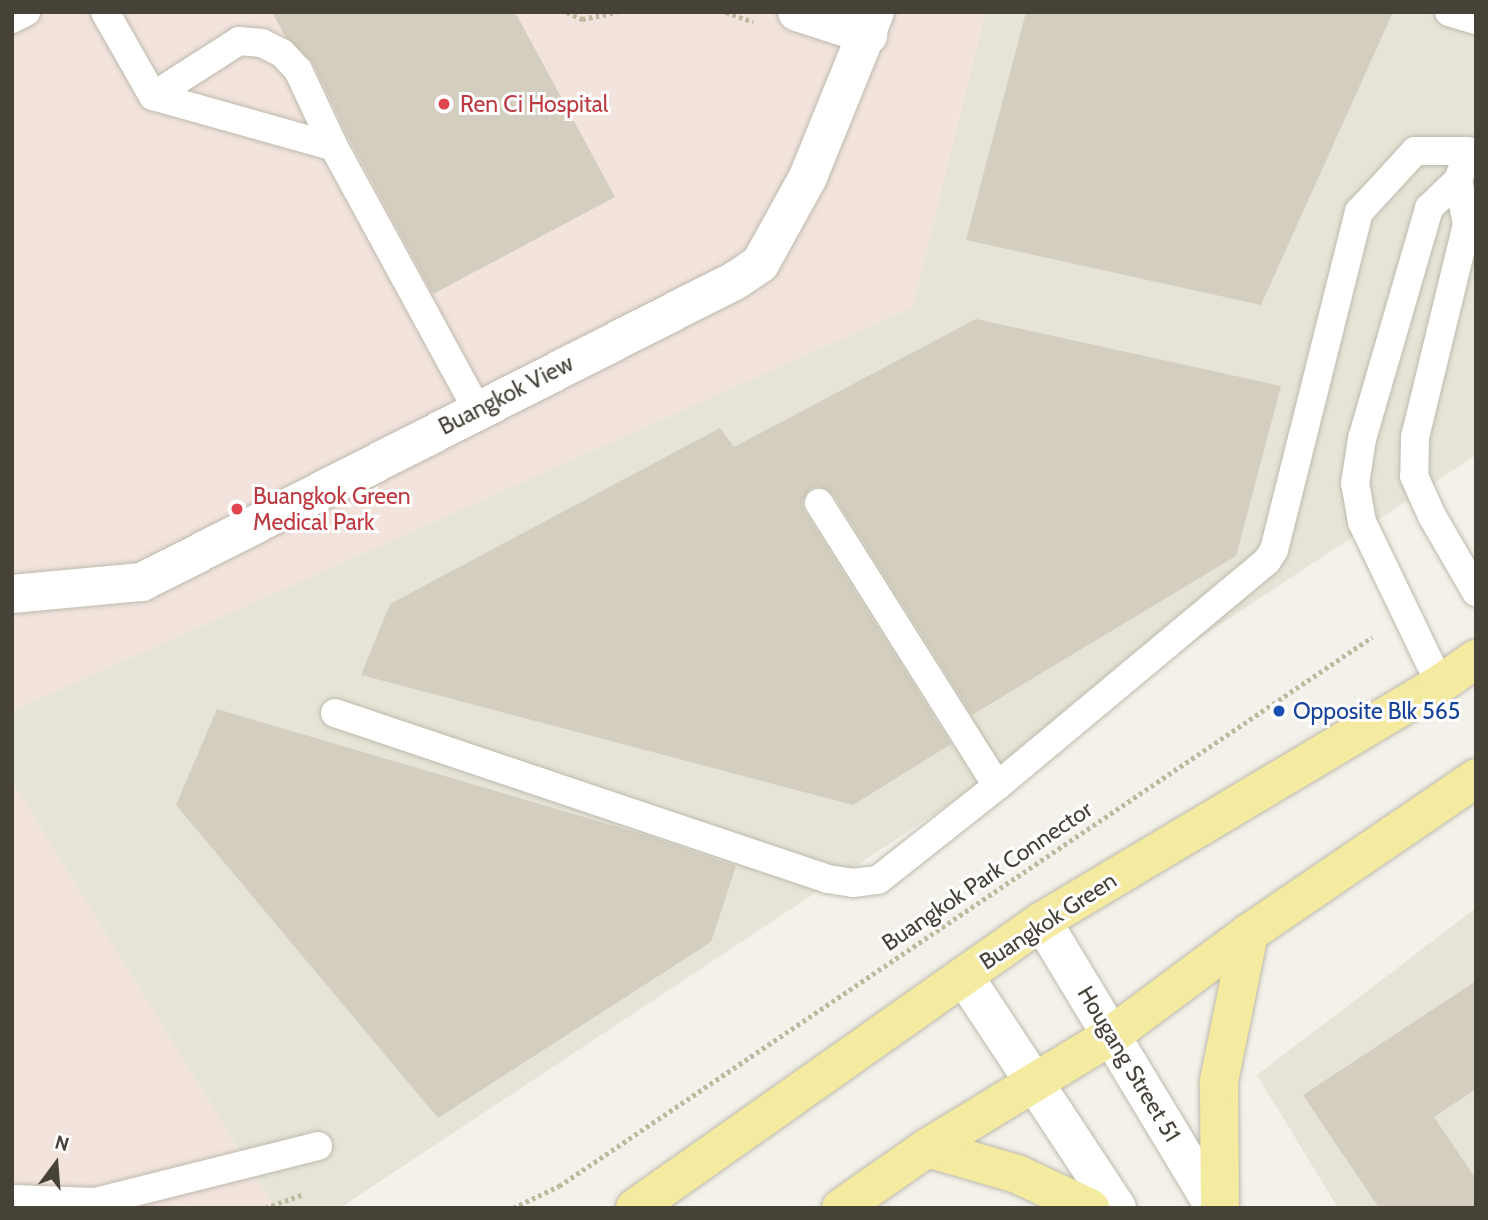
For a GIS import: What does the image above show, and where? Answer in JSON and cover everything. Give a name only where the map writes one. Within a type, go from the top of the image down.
[{"type":"main road","name":"Buangkok Green","points":[[635,1208],[1042,921],[1440,684],[1476,659]]},
{"type":"main road","points":[[841,1208],[927,1148],[1112,1035],[1249,933],[1476,778]]},
{"type":"main road","points":[[1220,1208],[1219,1081],[1249,933]]},
{"type":"main road","points":[[927,1148],[1017,1174],[1090,1208]]},
{"type":"street","name":"Buangkok View","points":[[12,594],[142,582],[736,279],[760,264],[808,177],[872,24],[797,12]]},
{"type":"street","name":"Hougang Street 51","points":[[1042,921],[1215,1208]]},
{"type":"street","points":[[964,976],[1116,1208]]},
{"type":"lane","points":[[12,19],[26,12]]},
{"type":"lane","points":[[105,12],[153,96],[334,146]]},
{"type":"lane","points":[[1449,12],[1476,20]]},
{"type":"lane","points":[[153,96],[239,41],[262,43],[282,53],[298,70],[334,146],[477,410]]},
{"type":"lane","points":[[335,713],[828,879],[853,883],[878,880],[997,786],[1267,561],[1274,550],[1359,212],[1415,151],[1472,144],[1458,180],[1429,208],[1362,439],[1355,484],[1362,522],[1440,684]]},
{"type":"lane","points":[[1458,180],[1467,224],[1415,437],[1414,476],[1432,516],[1476,592]]},
{"type":"lane","points":[[819,503],[997,786]]},
{"type":"lane","points":[[12,1199],[95,1202],[318,1146]]},
{"type":"path","points":[[567,12],[582,19],[617,12]]},
{"type":"path","name":"Buangkok Park Connector","points":[[513,1208],[559,1186],[1408,614]]},
{"type":"shaded area","name":"Buangkok Green Medical Park","points":[[12,12],[986,12],[913,307],[12,711]]},
{"type":"shaded area","points":[[986,12],[1476,12],[1476,455],[340,1208],[275,1208],[12,781],[12,711],[913,307]]},
{"type":"shaded area","points":[[12,781],[275,1208],[12,1208]]},
{"type":"shaded area","points":[[1476,908],[1476,1208],[1338,1208],[1257,1075]]},
{"type":"building","name":"Ren Ci Hospital","points":[[272,12],[515,12],[615,197],[433,294],[349,139],[313,63],[285,36]]},
{"type":"building","points":[[1026,12],[1393,12],[1261,305],[966,240]]},
{"type":"building","points":[[976,319],[1281,386],[1236,556],[972,715],[833,494],[819,486],[810,489],[802,503],[805,512],[951,744],[853,805],[361,675],[390,604],[720,428],[734,447]]},
{"type":"building","points":[[217,709],[645,835],[736,866],[711,942],[438,1118],[176,805]]},
{"type":"building","points":[[1476,981],[1476,1089],[1434,1117],[1476,1179],[1476,1208],[1379,1208],[1303,1095]]},
{"type":"place","name":"Ren Ci Hospital","points":[[444,104]]},
{"type":"place","name":"Buangkok Green Medical Park","points":[[237,509]]},
{"type":"place","name":"Opposite Blk 565","points":[[1279,711]]}]
